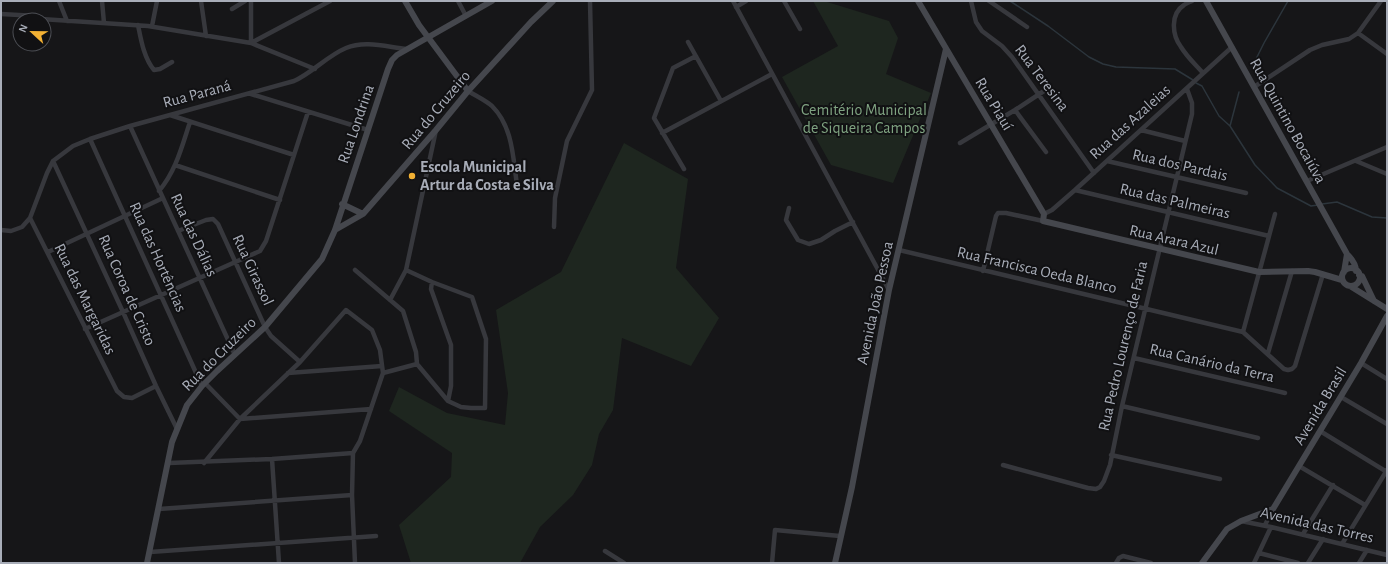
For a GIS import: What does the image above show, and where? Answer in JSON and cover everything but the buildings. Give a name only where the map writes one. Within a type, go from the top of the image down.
[{"type":"street","points":[[59,1],[67,21]]},
{"type":"street","points":[[102,1],[104,23]]},
{"type":"street","points":[[152,26],[157,1]]},
{"type":"street","points":[[201,1],[206,36]]},
{"type":"street","points":[[232,9],[245,1]]},
{"type":"street","points":[[251,1],[251,43]]},
{"type":"street","points":[[251,43],[330,1]]},
{"type":"street","points":[[405,1],[428,38],[468,91],[491,105],[502,118],[510,136],[517,185]]},
{"type":"street","points":[[458,1],[466,16]]},
{"type":"street","points":[[407,49],[492,1]]},
{"type":"street","name":"Rua do Cruzeiro","points":[[335,230],[363,214],[468,91],[552,1]]},
{"type":"street","points":[[554,227],[555,198],[567,141],[592,90],[590,1]]},
{"type":"street","points":[[733,1],[889,290]]},
{"type":"street","points":[[736,7],[746,1]]},
{"type":"street","points":[[784,1],[800,29]]},
{"type":"street","name":"Rua Piauí","points":[[918,1],[1044,214]]},
{"type":"street","name":"Rua Teresina","points":[[971,1],[976,22],[982,31],[1002,46],[1039,94],[1094,172]]},
{"type":"street","points":[[989,1],[1027,27]]},
{"type":"street","points":[[1192,1],[1183,5],[1175,18],[1174,28],[1176,38],[1181,48],[1203,73]]},
{"type":"street","name":"Rua Quintino Bocaiúva","points":[[1206,1],[1358,273]]},
{"type":"street","points":[[1254,87],[1310,50],[1322,44],[1349,39],[1358,33],[1383,1],[1387,3]]},
{"type":"street","points":[[1,14],[37,16],[41,19],[152,26],[251,43],[314,69]]},
{"type":"street","points":[[138,25],[142,45],[150,65],[154,70],[160,69],[172,62]]},
{"type":"street","points":[[1358,33],[1387,54]]},
{"type":"street","points":[[688,42],[720,101]]},
{"type":"street","name":"Rua Paraná","points":[[53,161],[73,146],[90,139],[130,126],[294,81],[346,48],[369,44],[407,49]]},
{"type":"street","name":"Rua das Azaleias","points":[[1044,214],[1052,210],[1076,190],[1232,47]]},
{"type":"street","name":"Rua Londrina","points":[[322,259],[335,230],[342,204],[388,69],[397,55],[407,49]]},
{"type":"street","name":"Avenida João Pessoa","points":[[835,563],[853,479],[889,290],[946,49]]},
{"type":"street","points":[[684,169],[654,118],[673,68],[696,56]]},
{"type":"street","points":[[662,133],[772,74]]},
{"type":"street","points":[[960,143],[1050,87]]},
{"type":"street","name":"Rua Pedro Lourenço de Faria","points":[[1003,465],[1088,488],[1096,489],[1100,487],[1104,481],[1110,465],[1122,406],[1192,114],[1192,103],[1188,87]]},
{"type":"street","points":[[251,94],[368,130]]},
{"type":"street","points":[[1015,110],[1046,152]]},
{"type":"street","points":[[85,329],[260,251],[266,241],[308,112]]},
{"type":"street","points":[[170,115],[294,155]]},
{"type":"street","points":[[159,191],[167,182],[175,165],[190,122]]},
{"type":"street","name":"Rua das Dálias","points":[[130,126],[235,355]]},
{"type":"street","points":[[390,300],[406,270],[436,130]]},
{"type":"street","points":[[1141,130],[1185,141]]},
{"type":"street","name":"Rua das Hortências","points":[[90,139],[204,385],[240,419]]},
{"type":"street","points":[[1307,181],[1387,147]]},
{"type":"street","points":[[1,230],[11,231],[22,227],[30,218],[53,161]]},
{"type":"street","name":"Rua Coroa de Cristo","points":[[53,161],[177,429]]},
{"type":"street","name":"Rua dos Pardais","points":[[1107,161],[1246,194]]},
{"type":"street","points":[[1356,161],[1387,174]]},
{"type":"street","points":[[175,165],[280,200]]},
{"type":"street","name":"Rua das Palmeiras","points":[[1076,190],[1269,236]]},
{"type":"street","points":[[48,252],[163,198]]},
{"type":"street","points":[[342,204],[363,214]]},
{"type":"street","points":[[789,208],[786,220],[798,240],[809,244],[821,240],[853,222]]},
{"type":"street","name":"Rua Arara Azul","points":[[983,271],[996,216],[1002,212],[1159,250],[1259,272],[1308,271],[1342,280]]},
{"type":"street","points":[[1043,222],[1044,214]]},
{"type":"street","points":[[1243,332],[1275,214]]},
{"type":"street","name":"Rua das Margaridas","points":[[30,218],[116,391],[124,397],[132,398],[156,386]]},
{"type":"street","name":"Rua Girassol","points":[[178,231],[206,220],[213,220],[218,224],[265,327],[277,342],[300,362]]},
{"type":"street","name":"Rua Francisca Oeda Blanco","points":[[899,250],[1243,332],[1284,369],[1288,370],[1295,366],[1323,274]]},
{"type":"street","points":[[1347,254],[1342,280],[1345,284],[1387,309]]},
{"type":"street","name":"Rua do Cruzeiro","points":[[147,563],[165,483],[172,442],[187,405],[204,385],[265,327],[322,259]]},
{"type":"street","points":[[1344,272],[1348,269],[1362,276],[1374,301]]},
{"type":"street","points":[[355,270],[403,311],[416,352],[416,364],[448,401],[461,407],[486,408],[486,339],[472,297],[432,282],[406,270]]},
{"type":"street","points":[[1268,354],[1292,271]]},
{"type":"street","points":[[1350,286],[1357,283],[1358,273]]},
{"type":"street","points":[[432,282],[431,289],[451,345],[451,386],[448,401]]},
{"type":"street","points":[[204,462],[240,419],[300,362],[346,310],[372,330],[380,350],[383,373],[360,441],[353,453],[352,495],[355,563]]},
{"type":"street","name":"Avenida Brasil","points":[[1265,525],[1361,363],[1387,316]]},
{"type":"street","name":"Rua Canário da Terra","points":[[1134,358],[1285,394]]},
{"type":"street","points":[[1361,363],[1387,378]]},
{"type":"street","points":[[383,373],[416,364]]},
{"type":"street","points":[[288,373],[382,366]]},
{"type":"street","points":[[1341,397],[1387,424]]},
{"type":"street","points":[[1122,406],[1258,438]]},
{"type":"street","points":[[240,419],[371,409]]},
{"type":"street","points":[[1320,431],[1387,471],[1342,544]]},
{"type":"street","points":[[169,463],[272,459],[353,453]]},
{"type":"street","points":[[1111,455],[1220,479]]},
{"type":"street","points":[[272,459],[279,563]]},
{"type":"street","points":[[1299,466],[1365,505]]},
{"type":"street","points":[[1303,534],[1333,485]]},
{"type":"street","points":[[159,509],[352,495]]},
{"type":"street","points":[[1202,563],[1227,529],[1273,510]]},
{"type":"street","name":"Avenida das Torres","points":[[1241,522],[1265,525],[1387,555]]},
{"type":"street","points":[[1254,563],[1272,527]]},
{"type":"street","points":[[772,563],[775,530],[840,536]]},
{"type":"street","points":[[150,552],[376,536]]},
{"type":"street","points":[[1308,563],[1322,539]]},
{"type":"street","points":[[1359,563],[1367,550]]},
{"type":"street","points":[[605,551],[624,563]]},
{"type":"street","points":[[1259,553],[1298,563]]},
{"type":"street","points":[[1116,563],[1119,558],[1123,556],[1151,563]]},
{"type":"green space","name":"Cemitério Municipal de Siqueira Campos","points":[[813,1],[824,1],[889,21],[898,38],[886,74],[931,93],[893,183],[831,165],[782,77],[838,46]]},
{"type":"green space","points":[[624,143],[688,179],[676,268],[719,318],[691,366],[622,338],[613,410],[599,434],[592,465],[573,495],[540,527],[520,563],[411,563],[399,525],[451,477],[452,453],[389,411],[399,387],[447,413],[505,425],[508,393],[496,310],[561,272]]},
{"type":"waterway","points":[[1010,1],[1048,26],[1089,57],[1103,64],[1116,67],[1175,69],[1193,80]]},
{"type":"waterway","points":[[1252,67],[1288,1]]},
{"type":"waterway","points":[[1196,83],[1202,86],[1219,116],[1230,126],[1255,165],[1277,188],[1311,206],[1318,205]]},
{"type":"waterway","points":[[1230,126],[1239,92]]},
{"type":"waterway","points":[[1322,204],[1337,202],[1372,217],[1387,218]]},
{"type":"place","name":"Escola Municipal Artur da Costa e Silva","points":[[412,176]]}]
